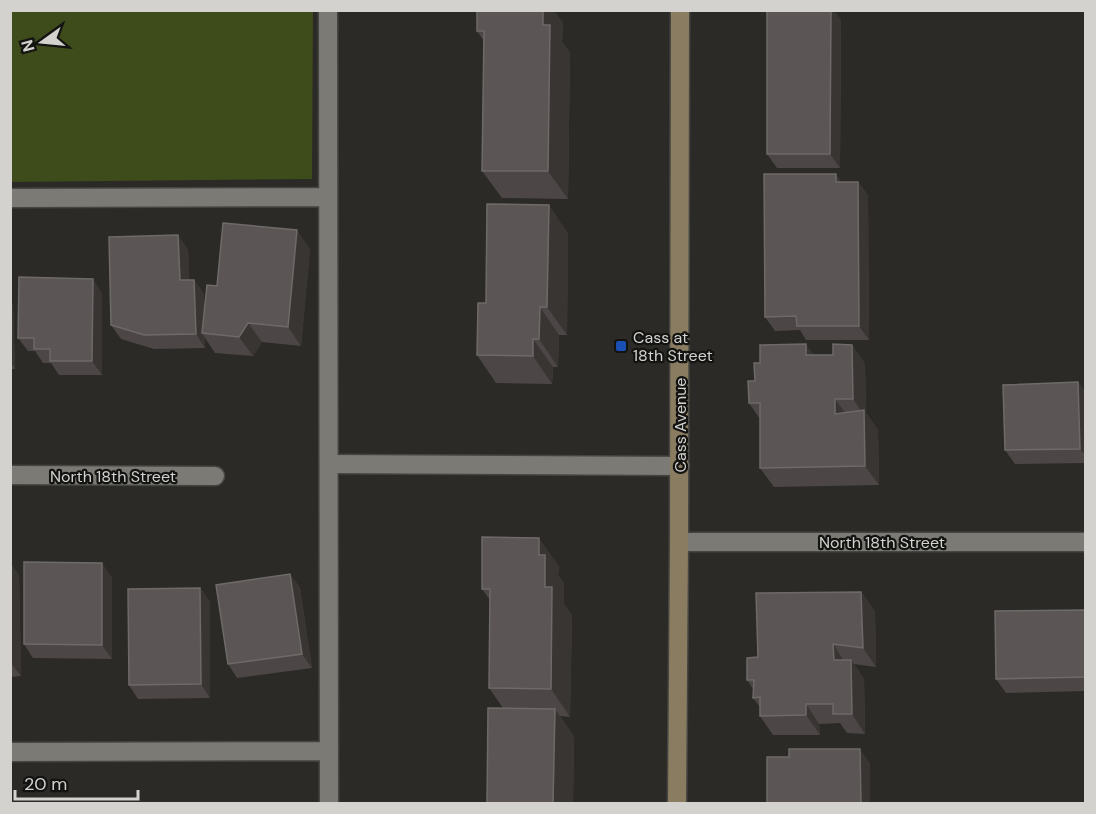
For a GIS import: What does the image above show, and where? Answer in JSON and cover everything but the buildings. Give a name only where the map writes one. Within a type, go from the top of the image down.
[{"type":"main road","name":"Cass Avenue","points":[[676,804],[680,542],[680,10]]},
{"type":"street","points":[[328,10],[329,804]]},
{"type":"street","points":[[10,198],[328,197]]},
{"type":"street","points":[[329,464],[680,466]]},
{"type":"street","name":"North 18th Street","points":[[10,475],[215,476]]},
{"type":"street","name":"North 18th Street","points":[[680,542],[1086,542]]},
{"type":"street","points":[[10,752],[329,751]]},
{"type":"green space","points":[[10,11],[313,11],[312,179],[11,182]]},
{"type":"place","name":"Cass at 18th Street","points":[[621,346]]}]
